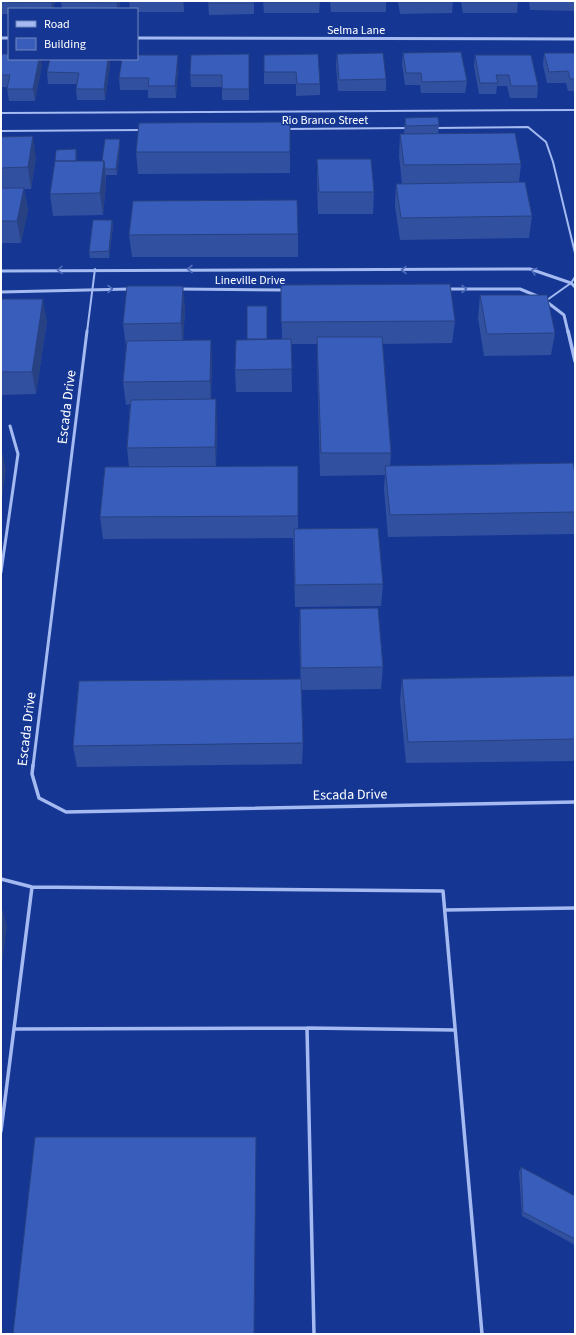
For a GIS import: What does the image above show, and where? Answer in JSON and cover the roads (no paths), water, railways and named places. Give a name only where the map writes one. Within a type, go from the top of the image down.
[{"type":"street","name":"Selma Lane","points":[[138,38],[575,39]]},
{"type":"street","name":"Lineville Drive","points":[[1,270],[530,270],[571,283],[575,287]]},
{"type":"street","points":[[1,292],[138,289]]},
{"type":"street","name":"Lineville Drive","points":[[176,289],[290,290]]},
{"type":"street","points":[[443,290],[520,289],[547,300],[564,315],[575,361]]},
{"type":"lane","points":[[1,113],[575,110]]},
{"type":"lane","points":[[436,128],[528,127],[539,135],[546,142],[553,162],[575,254]]},
{"type":"lane","name":"Rio Branco Street","points":[[280,129],[412,128]]},
{"type":"lane","points":[[1,131],[148,130]]},
{"type":"lane","name":"Escada Drive","points":[[95,269],[32,774],[39,798],[66,812],[575,802]]},
{"type":"lane","points":[[547,300],[571,283],[575,277]]},
{"type":"lane","points":[[1,572],[18,454],[10,426]]},
{"type":"lane","points":[[1,879],[32,887],[443,891],[482,1334]]},
{"type":"lane","points":[[1,1131],[32,887]]},
{"type":"lane","points":[[445,910],[575,908]]},
{"type":"lane","points":[[14,1029],[307,1028],[455,1030]]},
{"type":"lane","points":[[307,1028],[314,1334]]}]
